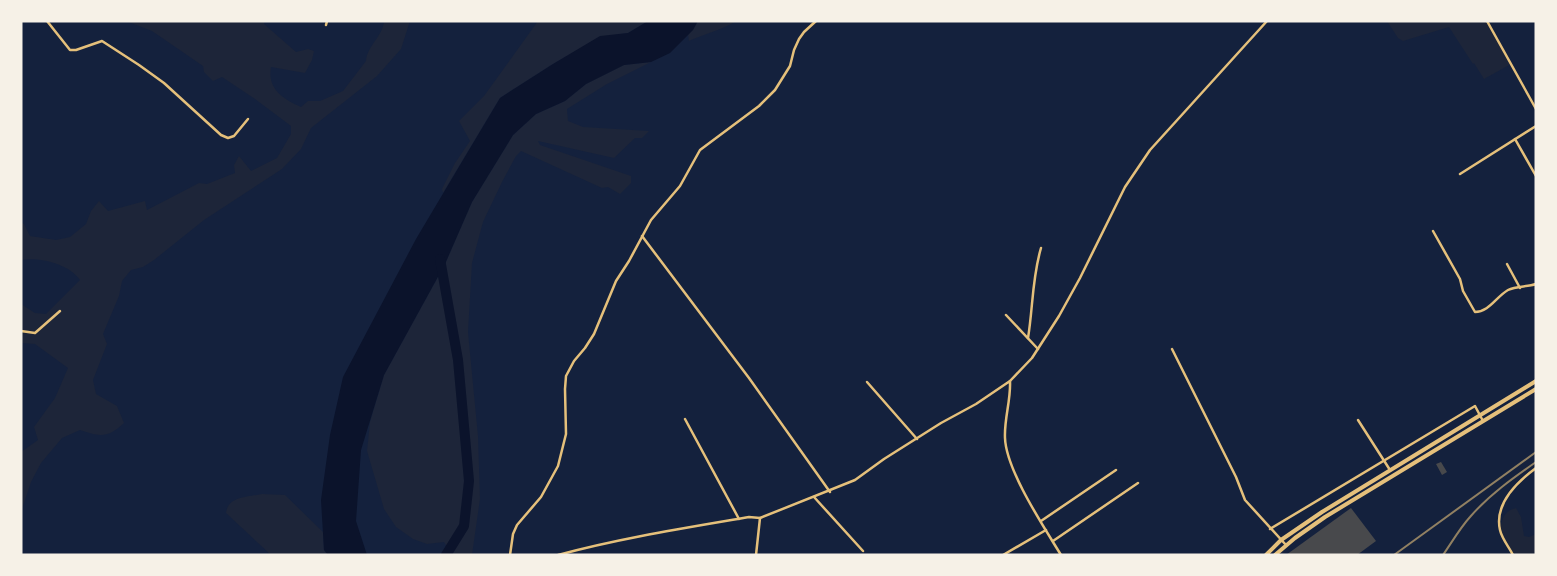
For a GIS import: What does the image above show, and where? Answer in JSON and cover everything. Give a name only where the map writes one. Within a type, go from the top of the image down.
[{"type":"main road","points":[[1266,555],[1281,540],[1322,512],[1536,381]]},
{"type":"main road","points":[[1275,555],[1325,517],[1536,389]]},
{"type":"street","points":[[47,21],[70,50],[76,50],[102,41],[139,65],[164,83],[221,135],[228,138],[234,136],[248,119]]},
{"type":"street","points":[[510,555],[513,534],[517,525],[541,497],[558,466],[566,434],[566,376],[574,361],[586,348],[594,334],[616,281],[660,207],[680,186],[700,150],[759,106],[775,90],[790,66],[798,39],[816,21]]},
{"type":"street","points":[[558,555],[626,538],[738,519],[760,518],[830,492],[855,480],[941,423],[976,404],[1010,381],[1028,363],[1038,349],[1076,285],[1125,187],[1150,150],[1267,21]]},
{"type":"street","points":[[1487,21],[1536,109]]},
{"type":"street","points":[[1460,174],[1536,126]]},
{"type":"street","points":[[1515,139],[1536,176]]},
{"type":"street","points":[[1433,231],[1460,279],[1463,291],[1475,312],[1482,312],[1510,290],[1536,284]]},
{"type":"street","points":[[642,236],[749,378],[830,492]]},
{"type":"street","points":[[1028,338],[1034,285],[1041,248]]},
{"type":"street","points":[[1507,264],[1520,288]]},
{"type":"street","points":[[21,331],[35,333],[60,311]]},
{"type":"street","points":[[1006,315],[1038,349]]},
{"type":"street","points":[[1172,349],[1244,498],[1286,545]]},
{"type":"street","points":[[1010,381],[1004,440],[1012,467],[1026,497],[1061,555]]},
{"type":"street","points":[[867,382],[917,439]]},
{"type":"street","points":[[1270,529],[1475,406],[1483,421]]},
{"type":"street","points":[[685,419],[738,519]]},
{"type":"street","points":[[1358,420],[1390,470]]},
{"type":"street","points":[[1513,555],[1500,532],[1498,519],[1502,506],[1516,486],[1536,468]]},
{"type":"street","points":[[1041,521],[1116,470]]},
{"type":"street","points":[[1053,541],[1138,483]]},
{"type":"street","points":[[814,497],[863,551]]},
{"type":"street","points":[[756,555],[760,518]]},
{"type":"street","points":[[1003,555],[1046,530]]},
{"type":"shaded area","points":[[126,21],[264,21],[264,24],[296,52],[308,49],[314,51],[312,60],[305,73],[271,67],[270,75],[274,87],[283,97],[301,107],[308,101],[320,101],[343,91],[366,61],[384,21],[410,21],[401,49],[377,76],[311,128],[301,149],[282,169],[204,220],[154,260],[143,267],[131,270],[122,281],[119,296],[103,334],[107,344],[93,380],[96,394],[117,406],[124,423],[104,435],[80,430],[62,438],[41,463],[31,482],[21,512],[21,452],[38,440],[34,427],[55,398],[68,368],[35,344],[21,343],[21,304],[35,313],[46,314],[80,280],[69,270],[54,263],[29,259],[21,260],[21,222],[30,236],[56,240],[70,237],[86,224],[91,211],[99,201],[108,211],[145,201],[147,210],[199,183],[207,184],[235,173],[234,165],[239,156],[251,171],[277,158],[291,134],[291,126],[255,99],[222,77],[213,81],[204,72],[203,66],[152,31]]},
{"type":"shaded area","points":[[538,21],[648,21],[628,33],[600,37],[500,98],[443,193],[442,189],[455,163],[470,141],[459,121],[484,96]]},
{"type":"shaded area","points":[[648,21],[698,21],[693,30],[670,53],[651,62],[624,65],[586,84],[565,101],[536,114],[513,135],[472,202],[445,264],[384,375],[361,450],[356,521],[367,555],[328,555],[324,550],[321,500],[330,435],[343,377],[416,239],[500,98],[600,36],[628,33]]},
{"type":"shaded area","points":[[698,21],[736,21],[689,41],[688,35]]},
{"type":"shaded area","points":[[1387,21],[1487,21],[1511,64],[1484,79],[1449,27],[1403,41],[1398,38]]},
{"type":"shaded area","points":[[651,62],[607,84],[567,109],[568,121],[583,127],[649,131],[642,138],[635,138],[614,158],[538,141],[540,145],[631,176],[631,183],[620,194],[608,187],[602,188],[521,151],[516,156],[502,182],[483,222],[472,263],[468,332],[478,436],[480,499],[472,555],[449,555],[449,550],[444,542],[427,544],[413,539],[396,527],[384,509],[367,451],[370,422],[384,375],[445,264],[472,202],[513,135],[536,114],[565,101],[586,84],[624,65]]},
{"type":"shaded area","points":[[262,494],[285,495],[323,532],[324,550],[328,555],[271,555],[226,513],[228,507],[235,500]]},
{"type":"shaded area","points":[[1516,508],[1521,517],[1524,536],[1529,537],[1536,534],[1536,555],[1513,555],[1500,532],[1508,511]]},
{"type":"building","points":[[1441,462],[1447,472],[1442,475],[1436,464]]},
{"type":"building","points":[[1351,508],[1376,541],[1357,555],[1286,555]]},
{"type":"waterway","points":[[440,259],[458,360],[469,481],[464,526],[446,555]]},
{"type":"railway","points":[[1394,555],[1536,452]]},
{"type":"railway","points":[[1443,555],[1477,509],[1502,487],[1536,462]]}]
